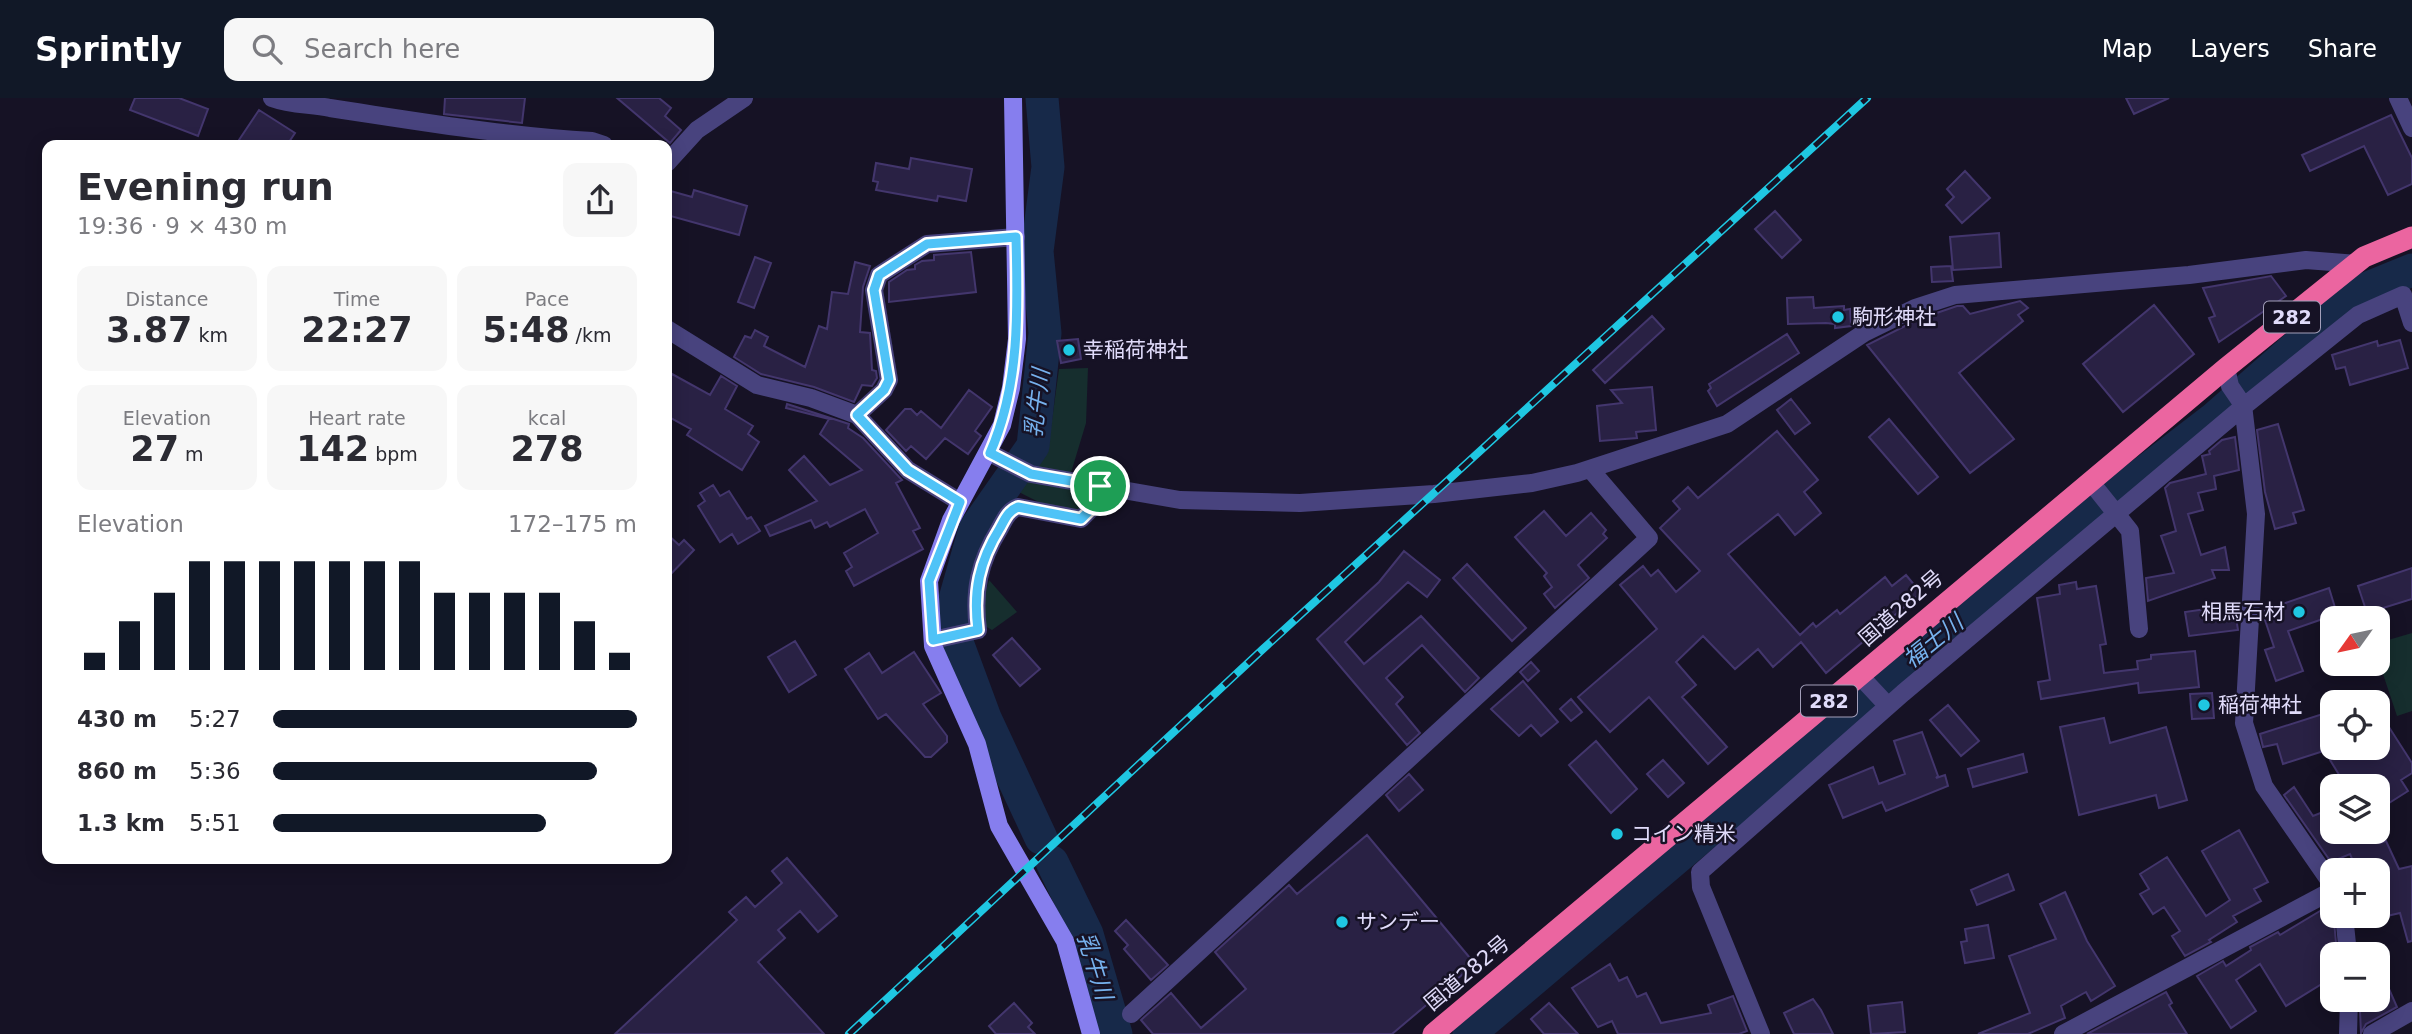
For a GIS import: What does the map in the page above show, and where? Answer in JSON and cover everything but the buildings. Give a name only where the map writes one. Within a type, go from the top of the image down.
[{"type":"highway","name":"国道282号","points":[[1433,1034],[2090,481],[2228,377],[2364,257],[2412,237]]},
{"type":"street","points":[[272,98],[285,103],[329,107],[500,138],[561,140]]},
{"type":"street","points":[[672,158],[697,130],[744,98]]},
{"type":"street","points":[[1013,98],[1017,339],[1011,388],[1002,425],[990,453],[960,502],[929,581],[934,640],[976,744],[999,826],[1065,942],[1091,1034]]},
{"type":"street","points":[[2398,98],[2412,128]]},
{"type":"street","points":[[857,415],[884,390],[889,380],[874,290],[879,275],[927,244],[1016,237]]},
{"type":"street","points":[[990,453],[1031,474],[1181,500],[1300,503],[1434,494],[1531,482],[1590,469],[1727,424],[1864,333],[1915,309],[1955,295],[2189,275],[2306,260],[2357,264]]},
{"type":"street","points":[[1761,1034],[1702,887],[1700,872],[1888,705],[2243,406],[2358,315],[2407,292],[2412,323]]},
{"type":"street","points":[[672,332],[757,386],[811,398],[857,415],[908,470],[960,502]]},
{"type":"street","points":[[2228,377],[2243,406],[2256,514],[2244,723],[2264,786],[2320,869]]},
{"type":"street","points":[[1131,1014],[1649,538],[1590,469]]},
{"type":"street","points":[[2090,481],[2130,531],[2138,629]]},
{"type":"street","points":[[934,640],[978,630],[974,598],[977,575],[989,545],[1011,510],[1018,507],[1081,519],[1094,506],[1100,486]]},
{"type":"street","points":[[1860,676],[1888,705]]},
{"type":"street","points":[[2063,1034],[2320,895]]},
{"type":"street","points":[[2372,1034],[2412,1011]]},
{"type":"street","points":[[2348,1034],[2349,1012]]},
{"type":"green space","points":[[1088,368],[1086,423],[1070,476],[1035,469],[1049,442],[1059,369]]},
{"type":"green space","points":[[1028,479],[1093,493],[1092,507],[1063,510],[1037,501],[1019,492]]},
{"type":"green space","points":[[989,580],[1017,612],[992,630],[978,622]]},
{"type":"green space","points":[[2412,633],[2412,711],[2397,716],[2384,676],[2390,676],[2390,639]]},
{"type":"waterway","name":"乳牛川","points":[[1041,838],[985,718],[958,645],[953,606],[975,529],[1033,446],[1045,333],[1037,251],[1048,167],[1042,98]]},
{"type":"waterway","name":"福士川","points":[[1469,1034],[1879,686],[2077,524],[2216,417],[2358,292],[2412,270]]},
{"type":"waterway","name":"乳牛川","points":[[1052,862],[1087,934],[1116,1034]]},
{"type":"railway","points":[[849,1034],[1263,649],[1867,98]]},
{"type":"place","name":"駒形神社","points":[[1838,317]]},
{"type":"place","name":"幸稲荷神社","points":[[1069,350]]},
{"type":"place","name":"相馬石材","points":[[2299,612]]},
{"type":"place","name":"稲荷神社","points":[[2204,705]]},
{"type":"place","name":"コイン精米","points":[[1617,834]]},
{"type":"place","name":"サンデー","points":[[1342,922]]},
{"type":"route","points":[[1016,237],[1017,339],[1011,388],[1002,425],[990,453],[1031,474],[1100,486],[1094,506],[1081,519],[1018,507],[1011,510],[989,545],[977,575],[974,598],[978,630],[933,640],[929,581],[960,502],[908,470],[857,415],[884,390],[889,380],[874,290],[879,275],[927,244],[1016,237]]}]
